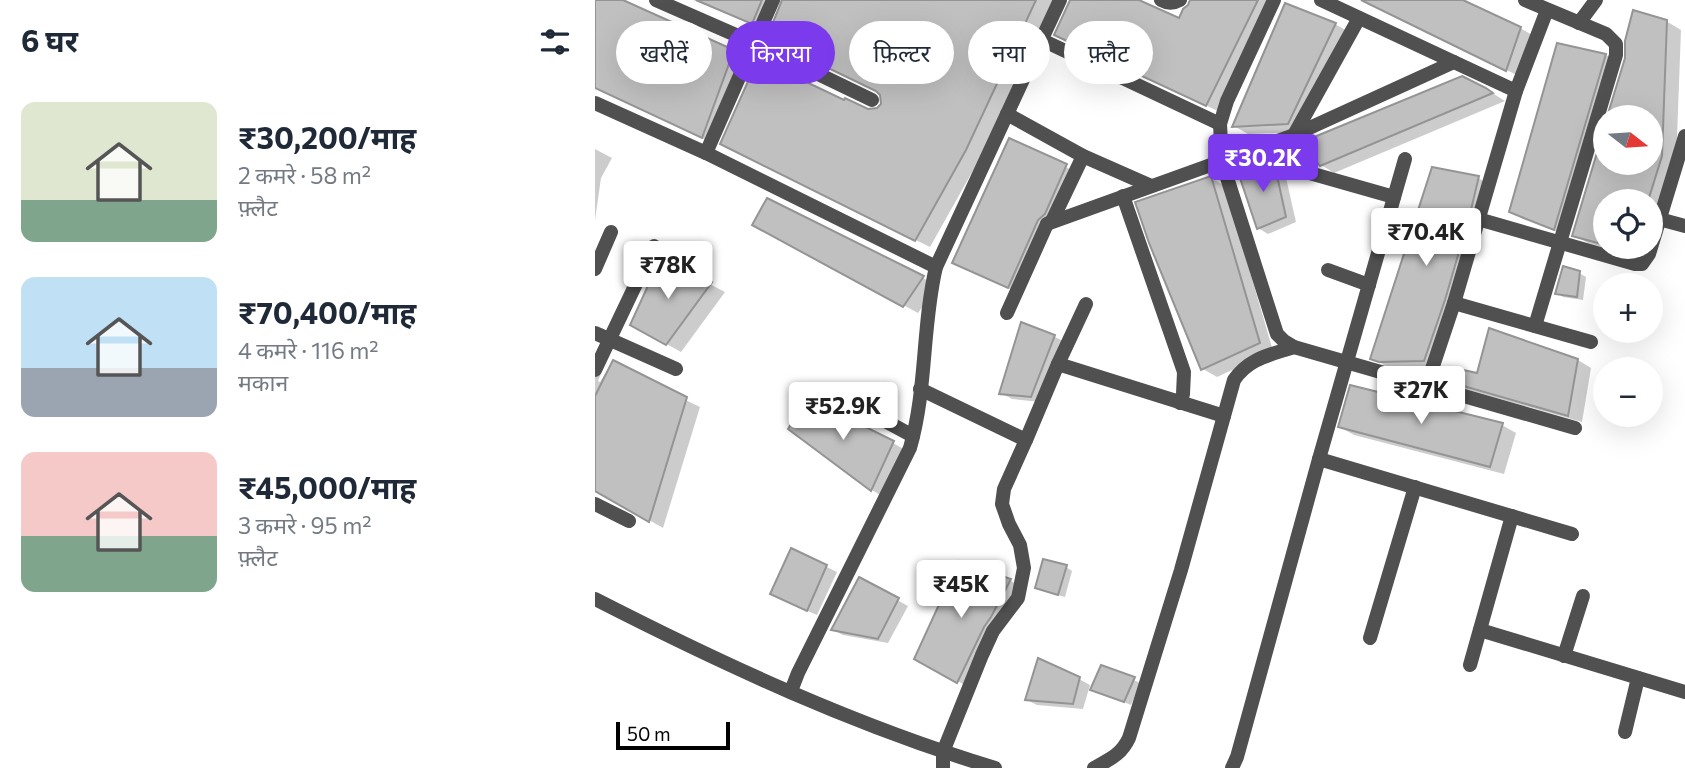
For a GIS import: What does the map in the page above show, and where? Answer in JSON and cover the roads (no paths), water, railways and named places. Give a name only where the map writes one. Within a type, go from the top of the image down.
[{"type":"street","points":[[656,0],[726,31]]},
{"type":"street","points":[[764,21],[773,0]]},
{"type":"street","points":[[1050,22],[1060,0]]},
{"type":"street","points":[[1161,0],[1174,4],[1180,0]]},
{"type":"street","points":[[1274,0],[1227,101],[1220,124],[1222,162],[1277,334],[1294,347],[1575,428]]},
{"type":"street","points":[[1321,0],[1516,91]]},
{"type":"street","points":[[1525,0],[1606,34],[1616,44],[1616,55],[1535,326]]},
{"type":"street","points":[[1579,23],[1596,0]]},
{"type":"street","points":[[1426,387],[1454,303],[1516,91],[1547,10]]},
{"type":"street","points":[[1294,135],[1359,18]]},
{"type":"street","points":[[1050,44],[1220,124]]},
{"type":"street","points":[[1047,223],[1294,135],[1454,62]]},
{"type":"street","points":[[835,82],[872,100]]},
{"type":"street","points":[[706,153],[736,84]]},
{"type":"street","points":[[791,691],[906,457],[913,436],[936,267],[1021,84]]},
{"type":"street","points":[[595,103],[706,153],[936,267]]},
{"type":"street","points":[[1007,114],[1083,156],[1151,186]]},
{"type":"street","points":[[1663,206],[1685,136]]},
{"type":"street","points":[[1007,313],[1047,223],[1052,221],[1083,156]]},
{"type":"street","points":[[1232,768],[1405,159]]},
{"type":"street","points":[[1299,170],[1394,197]]},
{"type":"street","points":[[1123,196],[1184,372],[1183,394],[1179,403]]},
{"type":"street","points":[[1478,219],[1593,252]]},
{"type":"street","points":[[1663,220],[1685,226]]},
{"type":"street","points":[[595,269],[611,232]]},
{"type":"street","points":[[595,370],[654,246]]},
{"type":"street","points":[[1618,259],[1642,264],[1646,259]]},
{"type":"street","points":[[1328,270],[1369,285]]},
{"type":"street","points":[[1454,303],[1591,342]]},
{"type":"street","points":[[943,768],[943,751],[993,631],[1018,598],[1024,568],[1020,545],[1002,504],[1004,489],[1086,304]]},
{"type":"street","points":[[595,333],[676,369]]},
{"type":"street","points":[[1094,768],[1123,749],[1129,738],[1181,570],[1234,380],[1242,370],[1261,358],[1294,347]]},
{"type":"street","points":[[1058,364],[1224,416]]},
{"type":"street","points":[[826,389],[913,436]]},
{"type":"street","points":[[920,389],[1025,440]]},
{"type":"street","points":[[1319,459],[1572,534]]},
{"type":"street","points":[[1370,638],[1415,487]]},
{"type":"street","points":[[595,504],[629,521]]},
{"type":"street","points":[[1470,665],[1512,516]]},
{"type":"street","points":[[1564,656],[1583,596]]},
{"type":"street","points":[[595,600],[723,663],[864,723],[995,768]]},
{"type":"street","points":[[1480,630],[1685,692]]},
{"type":"street","points":[[1625,732],[1637,678]]}]
